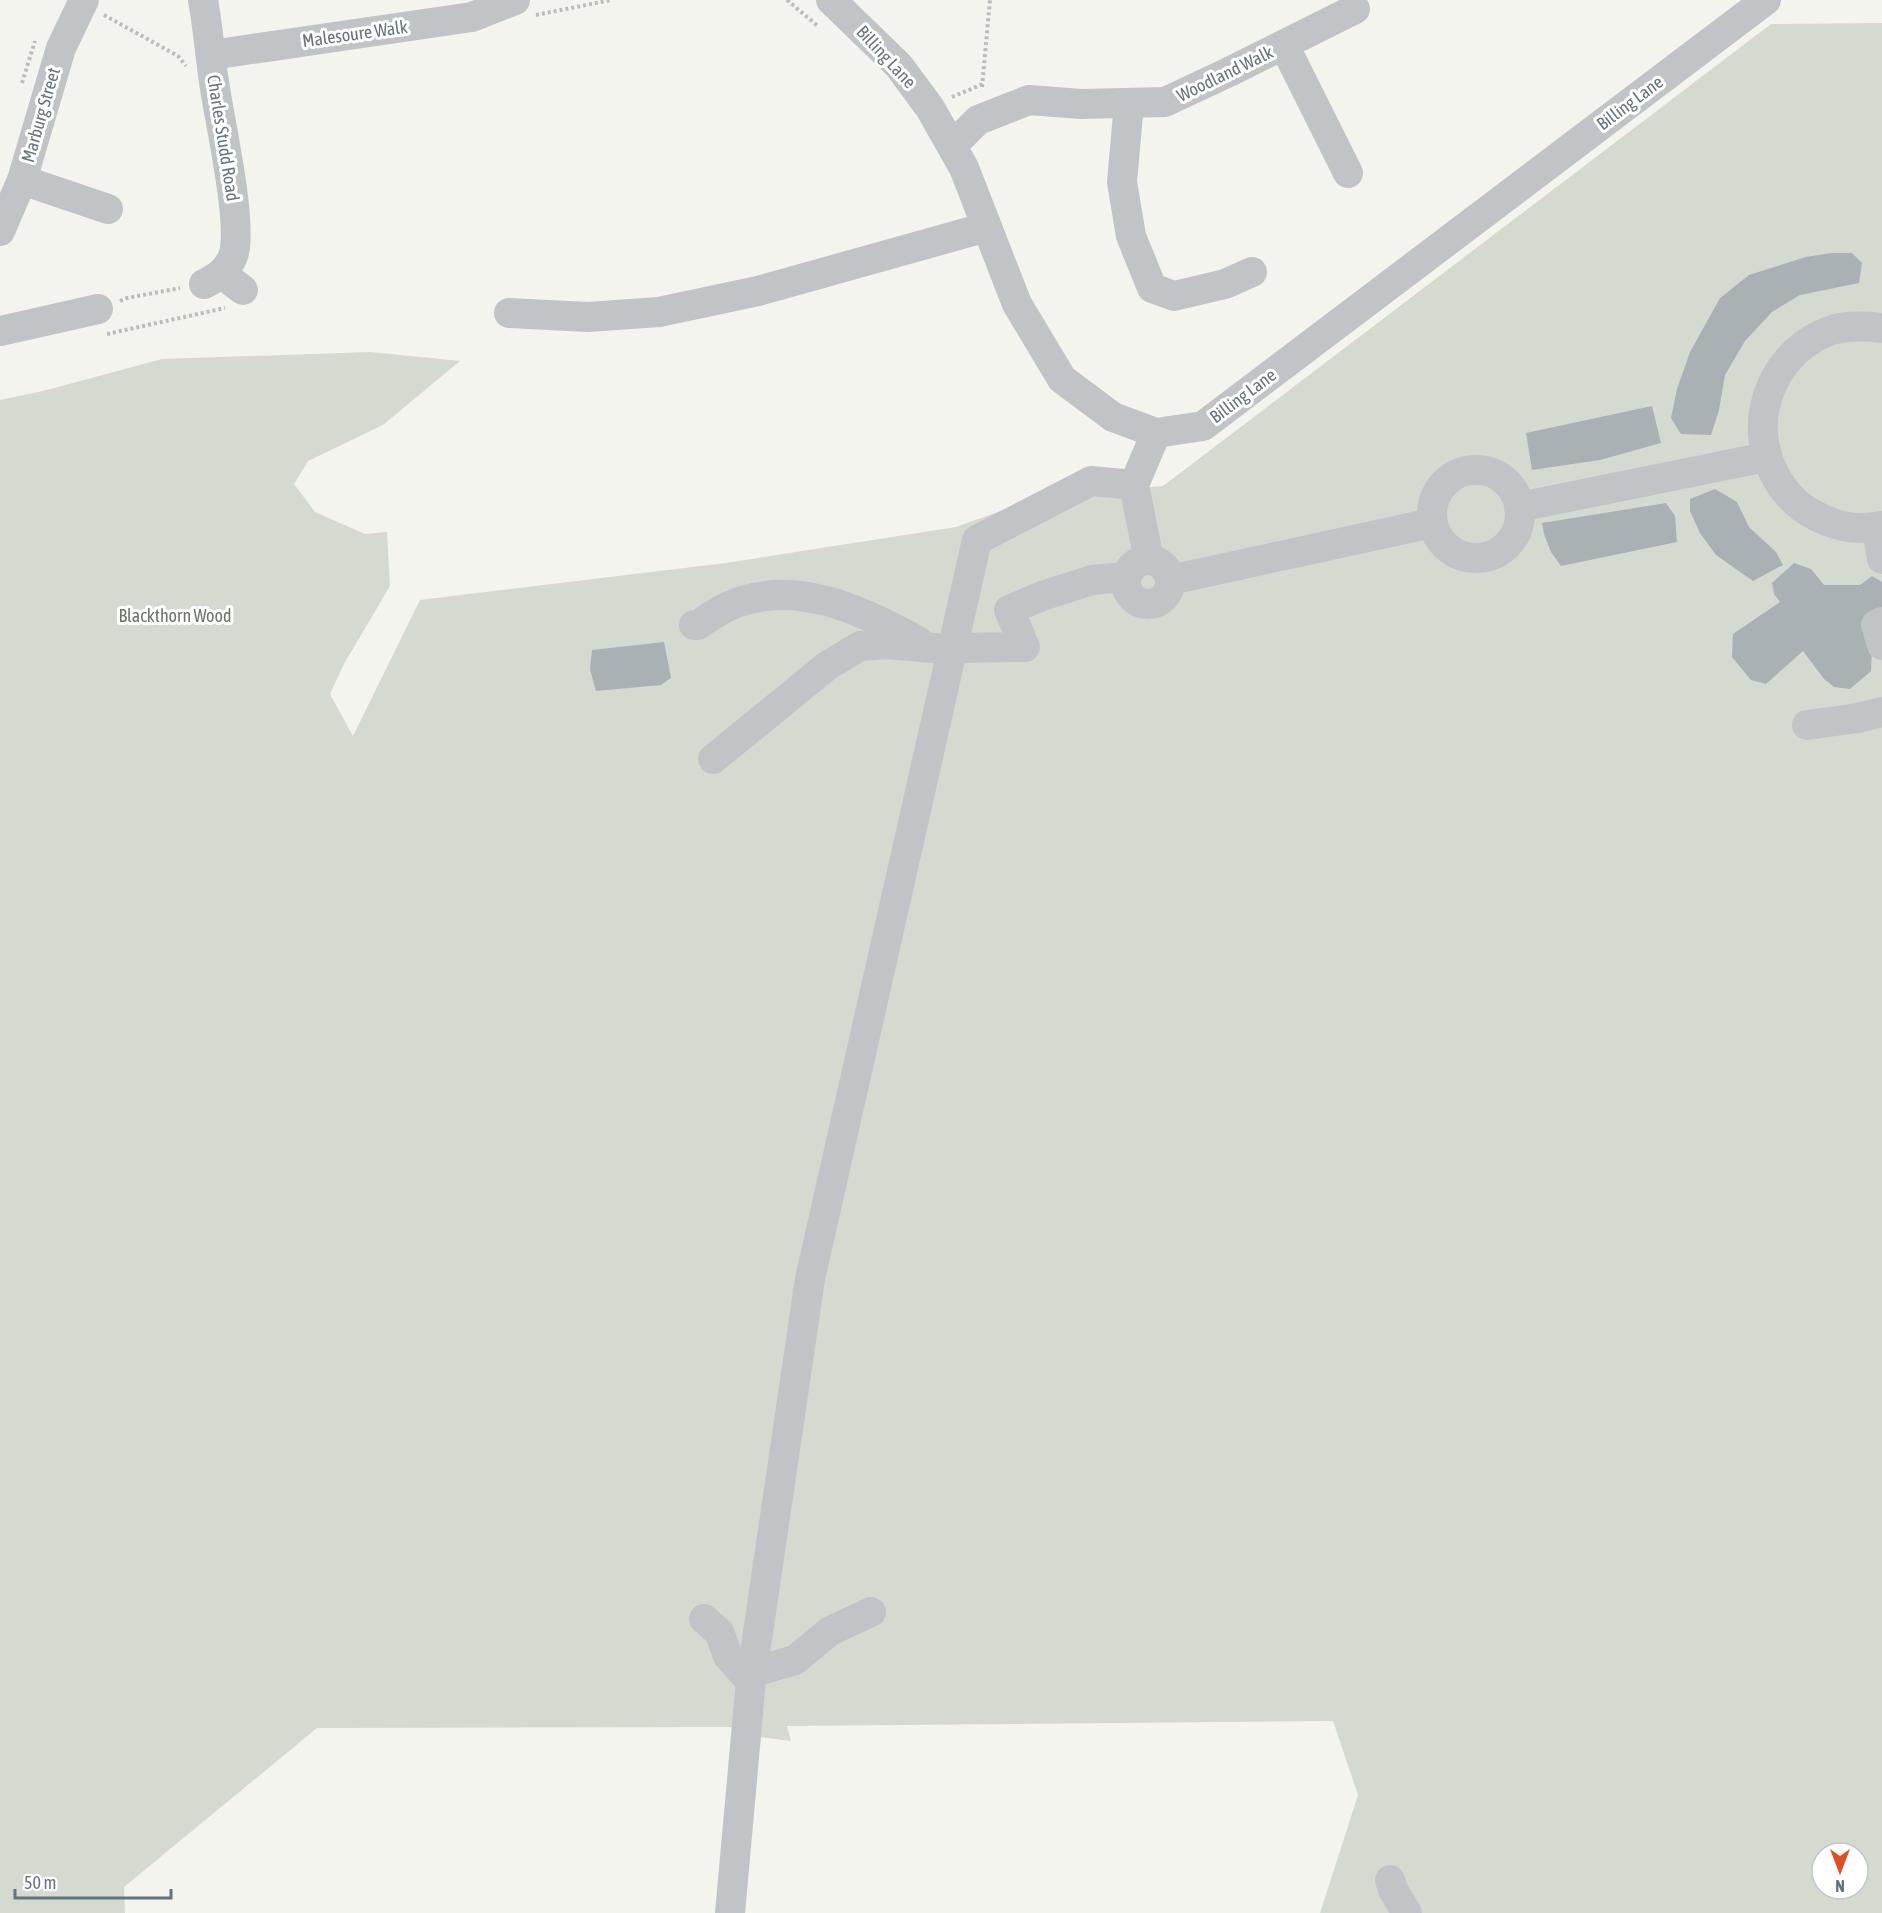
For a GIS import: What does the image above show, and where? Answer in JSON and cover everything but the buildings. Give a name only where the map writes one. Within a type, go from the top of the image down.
[{"type":"street","name":"Charles Studd Road","points":[[203,0],[236,237],[224,289]]},
{"type":"street","name":"Billing Lane","points":[[831,0],[899,66],[930,108],[964,168],[1017,304],[1062,379],[1113,417],[1156,433],[1203,426],[1766,0]]},
{"type":"street","name":"Marburg Street","points":[[0,231],[22,180],[61,48],[83,2]]},
{"type":"street","name":"Malesoure Walk","points":[[212,68],[472,17],[509,6]]},
{"type":"street","name":"Woodland Walk","points":[[952,146],[978,120],[1029,100],[1081,104],[1166,102],[1355,9]]},
{"type":"street","name":"Woodland Walk","points":[[1284,45],[1348,172]]},
{"type":"street","points":[[1129,103],[1122,182],[1131,236],[1152,288],[1174,296],[1225,284],[1252,272]]},
{"type":"street","points":[[22,180],[108,209]]},
{"type":"street","points":[[509,313],[588,317],[659,312],[758,291],[987,227]]},
{"type":"street","points":[[0,331],[99,322]]},
{"type":"street","points":[[1882,328],[1864,325],[1832,330],[1804,345],[1781,367],[1766,395],[1761,426],[1766,458],[1780,486],[1803,510],[1832,524],[1864,529],[1879,526],[1882,559]]},
{"type":"street","points":[[1148,572],[1134,485],[1156,433]]},
{"type":"street","points":[[1519,507],[1766,458]]},
{"type":"street","points":[[1481,470],[1495,474],[1507,482],[1515,494],[1519,507],[1518,527],[1508,545],[1484,558],[1470,558],[1446,547],[1437,536],[1432,523],[1432,509],[1443,484],[1454,476],[1468,471],[1481,470]]},
{"type":"street","points":[[730,1913],[751,1680],[810,1280],[977,540],[1091,481],[1134,485]]},
{"type":"street","points":[[713,759],[826,666],[860,646],[887,644],[945,648],[1025,647],[1009,610],[1042,596],[1092,580],[1432,523]]},
{"type":"street","points":[[694,625],[730,606],[758,597],[804,595],[837,602],[910,637],[945,648]]},
{"type":"street","points":[[1882,622],[1876,625],[1882,645]]},
{"type":"street","points":[[1808,726],[1882,712]]},
{"type":"street","points":[[704,1618],[719,1632],[729,1656],[745,1675],[795,1660],[830,1631],[871,1612]]},
{"type":"street","points":[[1390,1880],[1393,1890],[1407,1913]]},
{"type":"path","points":[[509,6],[539,14],[611,0]]},
{"type":"path","points":[[978,120],[990,0]]},
{"type":"path","points":[[83,2],[177,56],[198,82],[212,68]]},
{"type":"path","points":[[99,322],[127,298],[224,289]]},
{"type":"path","points":[[99,322],[224,289]]},
{"type":"green space","name":"Blackthorn Wood","points":[[1882,23],[1882,1913],[1320,1913],[1358,1795],[1333,1721],[787,1726],[791,1741],[746,1735],[747,1727],[317,1728],[124,1887],[125,1913],[0,1913],[0,400],[43,391],[162,359],[371,352],[460,361],[383,425],[308,461],[294,484],[315,512],[365,534],[387,532],[390,586],[344,664],[330,694],[353,736],[420,600],[726,563],[956,527],[1045,495],[1163,486],[1771,24]]}]
